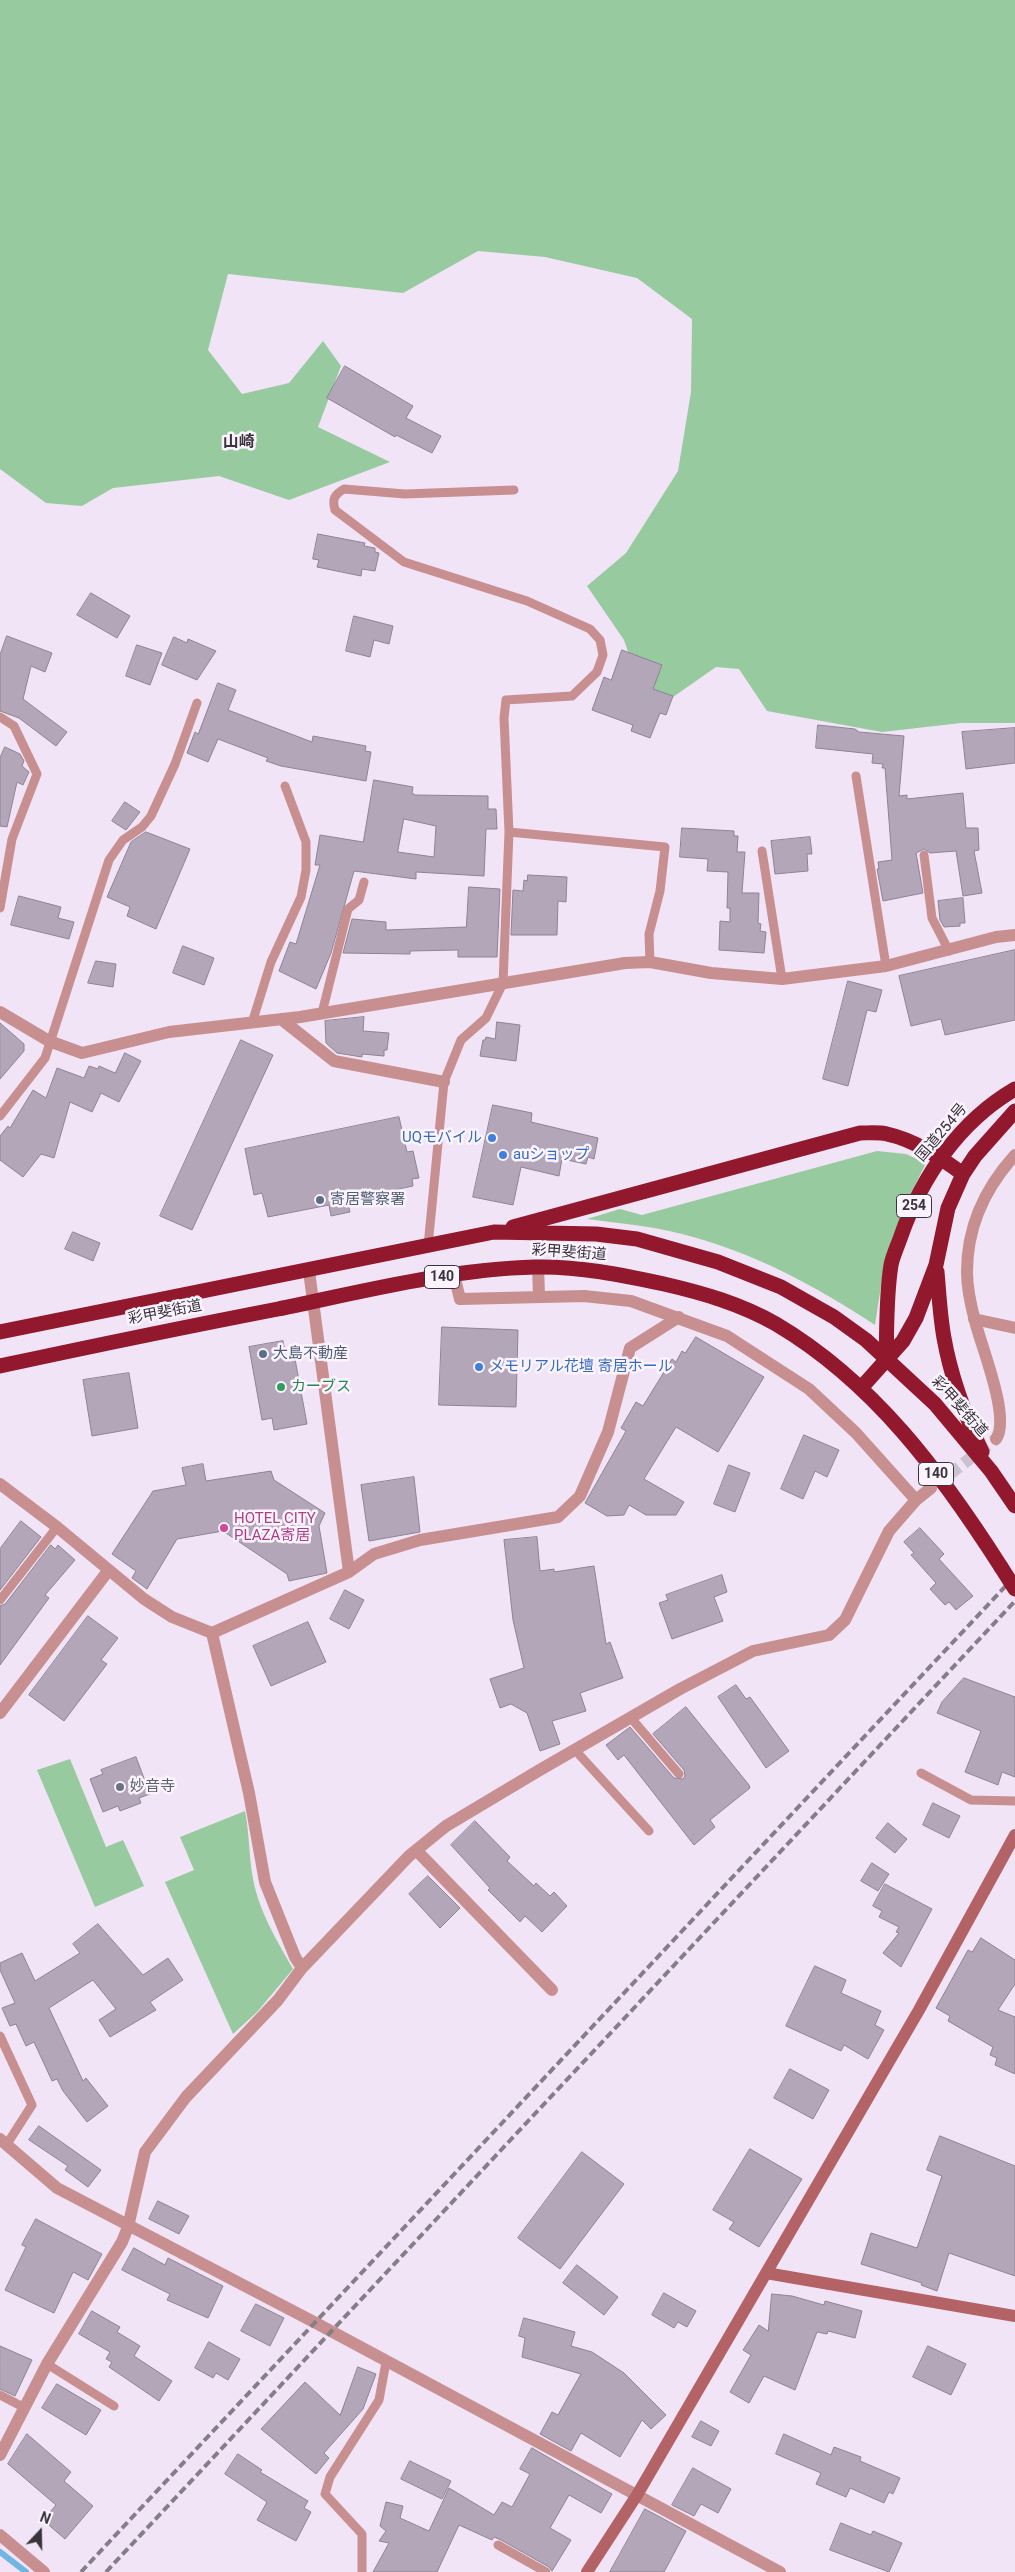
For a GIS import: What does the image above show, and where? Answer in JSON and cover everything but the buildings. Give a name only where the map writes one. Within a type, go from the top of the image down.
[{"type":"highway","name":"国道254号","points":[[886,1360],[892,1264],[924,1184],[940,1157],[976,1117],[1015,1089]]},
{"type":"highway","name":"254","points":[[862,1388],[903,1341],[916,1318],[936,1265],[948,1208],[963,1174],[975,1156],[1015,1111]]},
{"type":"highway","points":[[494,1232],[860,1133],[887,1134],[940,1157],[963,1174]]},
{"type":"highway","name":"彩甲斐街道","points":[[0,1332],[309,1271],[494,1232],[596,1234],[637,1239],[718,1262],[781,1287],[834,1317],[866,1340],[935,1404],[991,1471],[1015,1506]]},
{"type":"highway","points":[[936,1265],[944,1337],[951,1373],[972,1430],[991,1471]]},
{"type":"highway","name":"彩甲斐街道","points":[[0,1366],[314,1301],[496,1269],[538,1267],[596,1270],[639,1279],[696,1292],[738,1306],[775,1324],[862,1388],[909,1439],[963,1508],[1015,1589]]},
{"type":"street","points":[[0,1012],[49,1041],[82,1053],[169,1032],[322,1013],[626,963],[650,962],[711,974],[782,979],[886,966],[996,938],[1015,935]]},
{"type":"street","points":[[281,1019],[334,1061],[444,1082]]},
{"type":"street","points":[[996,1439],[1001,1427],[996,1393],[974,1319],[967,1272],[974,1220],[980,1203],[998,1174],[1015,1155]]},
{"type":"street","points":[[538,1267],[539,1295]]},
{"type":"street","points":[[309,1271],[348,1572]]},
{"type":"street","points":[[454,1275],[460,1299],[539,1295],[584,1296],[631,1302],[678,1317],[727,1336],[809,1389],[856,1433],[916,1500]]},
{"type":"street","points":[[0,1484],[57,1527],[144,1599],[172,1617],[212,1633],[348,1572],[374,1554],[420,1540],[558,1517],[580,1496],[608,1432],[630,1348],[678,1317]]},
{"type":"street","points":[[974,1319],[1015,1328]]},
{"type":"street","points":[[0,2455],[47,2364],[122,2242],[128,2227],[145,2152],[186,2097],[278,2000],[302,1968],[416,1850],[446,1826],[631,1718],[753,1651],[829,1635],[845,1620],[889,1531],[916,1500],[931,1488]]},
{"type":"street","points":[[0,1713],[108,1571]]},
{"type":"street","points":[[212,1633],[249,1793],[265,1882],[295,1957],[302,1968]]},
{"type":"street","points":[[586,2572],[637,2495],[919,2010],[1015,1835]]},
{"type":"street","points":[[416,1850],[552,1990]]},
{"type":"street","points":[[3,2142],[57,2188],[128,2227],[314,2322],[780,2572]]},
{"type":"street","points":[[766,2273],[1015,2316]]},
{"type":"street","points":[[0,2535],[44,2572]]},
{"type":"lane","points":[[428,1246],[444,1082],[461,1040],[486,1018],[503,983],[509,832],[504,718],[506,700],[572,696],[597,672],[603,655],[600,640],[590,629],[527,601],[404,562],[335,510],[333,502],[335,494],[344,489],[405,494],[514,490]]},
{"type":"lane","points":[[0,1116],[44,1058],[109,860],[123,840],[142,827],[151,816],[175,764],[197,703]]},
{"type":"lane","points":[[0,716],[14,726],[37,774],[12,839],[0,908]]},
{"type":"lane","points":[[856,776],[886,966]]},
{"type":"lane","points":[[252,1023],[271,962],[301,897],[306,870],[306,842],[286,786]]},
{"type":"lane","points":[[509,832],[665,847],[660,891],[649,934],[650,962]]},
{"type":"lane","points":[[762,852],[782,979]]},
{"type":"lane","points":[[924,854],[932,918],[949,951]]},
{"type":"lane","points":[[322,1013],[348,909],[359,900],[364,882]]},
{"type":"lane","points":[[0,1600],[57,1527]]},
{"type":"lane","points":[[631,1718],[679,1774]]},
{"type":"lane","points":[[575,1750],[649,1831]]},
{"type":"lane","points":[[920,1773],[972,1800],[1015,1801]]},
{"type":"lane","points":[[0,2036],[32,2104],[3,2142]]},
{"type":"lane","points":[[362,2572],[362,2534],[325,2494],[330,2477],[379,2400],[386,2362]]},
{"type":"lane","points":[[47,2364],[114,2406]]},
{"type":"lane","points":[[0,2395],[25,2408]]},
{"type":"lane","points":[[498,2545],[546,2572]]},
{"type":"green space","points":[[0,0],[1015,0],[1015,723],[961,723],[882,732],[767,711],[739,669],[716,667],[673,697],[646,687],[634,669],[624,640],[587,586],[626,553],[678,471],[691,392],[692,319],[637,278],[545,257],[478,251],[403,293],[228,274],[208,350],[242,394],[289,383],[323,341],[341,366],[318,427],[390,462],[289,500],[219,476],[113,488],[82,506],[46,503],[0,469]]},
{"type":"green space","points":[[877,1151],[906,1154],[926,1163],[904,1207],[885,1260],[875,1325],[806,1283],[734,1250],[670,1231],[587,1219],[620,1209],[642,1215]]},
{"type":"green space","points":[[70,1759],[106,1847],[123,1840],[144,1886],[95,1907],[37,1770]]},
{"type":"green space","points":[[245,1811],[254,1886],[268,1923],[293,1969],[257,2012],[233,2034],[165,1882],[194,1870],[180,1837]]},
{"type":"waterway","points":[[0,2552],[26,2572]]},
{"type":"tunnel","points":[[935,1485],[996,1439]]},
{"type":"railway","points":[[81,2572],[1015,1576]]},
{"type":"railway","points":[[106,2572],[1015,1601]]},
{"type":"place","name":"UQモバイル","points":[[492,1138]]},
{"type":"place","name":"auショップ","points":[[503,1155]]},
{"type":"place","name":"寄居警察署","points":[[320,1200]]},
{"type":"place","name":"大島不動産","points":[[263,1354]]},
{"type":"place","name":"メモリアル花壇 寄居ホール","points":[[479,1367]]},
{"type":"place","name":"カーブス","points":[[281,1387]]},
{"type":"place","name":"HOTEL CITY PLAZA寄居","points":[[224,1528]]},
{"type":"place","name":"妙音寺","points":[[120,1787]]},
{"type":"district","name":"山崎","points":[[239,443]]}]
